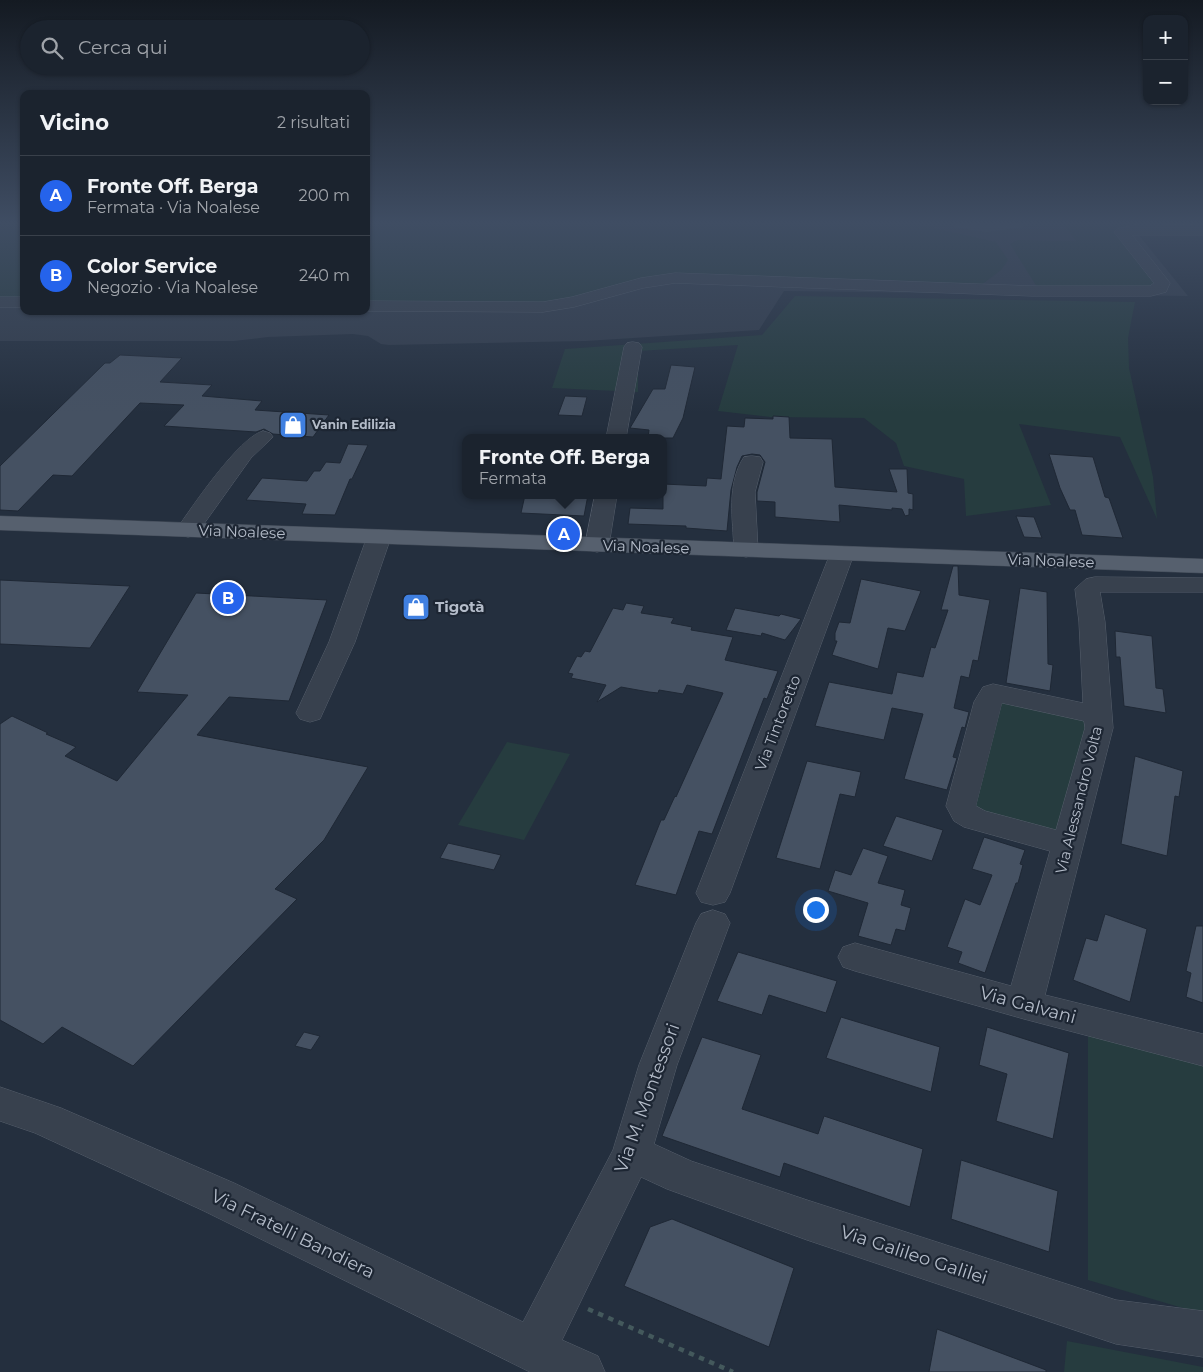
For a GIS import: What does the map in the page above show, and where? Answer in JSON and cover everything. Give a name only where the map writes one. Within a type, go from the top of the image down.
[{"type":"main road","name":"Via Noalese","points":[[0,523],[1203,566]]},
{"type":"street","points":[[370,306],[543,307],[574,302],[634,285]]},
{"type":"street","points":[[868,285],[1032,291],[1151,291],[1160,288],[1161,285]]},
{"type":"street","points":[[0,302],[20,302]]},
{"type":"street","points":[[617,434],[633,347]]},
{"type":"street","points":[[188,530],[244,454],[263,437]]},
{"type":"street","points":[[746,550],[744,495],[745,481],[752,471],[752,462]]},
{"type":"street","points":[[597,545],[605,499]]},
{"type":"street","points":[[310,714],[342,642],[379,537]]},
{"type":"street","name":"Via Tintoretto","points":[[713,908],[842,554]]},
{"type":"street","name":"Via Alessandro Volta","points":[[1024,1004],[1099,728],[1092,622],[1087,589],[1095,584],[1203,585]]},
{"type":"street","points":[[1068,845],[975,819],[965,813],[961,806],[988,702],[993,693],[1019,697],[1099,716]]},
{"type":"street","name":"Via M. Montessori","points":[[533,1350],[632,1153],[638,1128],[713,908]]},
{"type":"street","name":"Via Galvani","points":[[854,957],[1024,1004],[1203,1050]]},
{"type":"street","name":"Via Fratelli Bandiera","points":[[0,1104],[47,1120],[219,1197],[582,1372]]},
{"type":"street","name":"Via Galileo Galilei","points":[[632,1153],[682,1176],[798,1217],[1116,1322],[1203,1334]]},
{"type":"path","points":[[560,1297],[733,1372]]},
{"type":"shaded area","points":[[0,285],[20,285],[20,315],[370,315],[370,285],[1179,285],[1188,296],[784,291],[759,330],[586,341],[389,345],[381,344],[368,336],[353,334],[268,337],[234,341],[0,341]]},
{"type":"green space","points":[[0,285],[20,285],[20,299],[0,299]]},
{"type":"green space","points":[[370,285],[634,285],[545,304],[370,303]]},
{"type":"green space","points":[[1036,285],[1154,285],[1153,287],[1037,287]]},
{"type":"green space","points":[[795,296],[1135,302],[1128,338],[1129,368],[1153,477],[1157,519],[1120,437],[1019,424],[1051,505],[966,516],[964,479],[904,466],[896,443],[864,418],[770,417],[718,411],[738,345],[638,351],[638,392],[552,388],[565,349],[762,335]]},
{"type":"green space","points":[[999,701],[1093,718],[1062,840],[970,807]]},
{"type":"green space","points":[[507,742],[570,754],[524,840],[458,825]]},
{"type":"green space","points":[[1088,1024],[1203,1062],[1203,1314],[1088,1280]]},
{"type":"green space","points":[[1067,1341],[1203,1367],[1203,1372],[1064,1372]]},
{"type":"building","points":[[120,355],[182,358],[160,382],[212,385],[202,396],[262,401],[255,410],[329,415],[313,437],[273,434],[264,429],[256,432],[164,426],[184,405],[140,403],[72,476],[53,475],[18,511],[0,510],[0,466],[105,363],[110,363]]},
{"type":"building","points":[[671,365],[695,367],[683,418],[673,438],[667,438],[667,434],[648,434],[649,430],[630,428],[653,389],[665,389]]},
{"type":"building","points":[[565,396],[587,397],[582,416],[558,415]]},
{"type":"building","points":[[773,416],[789,417],[790,438],[832,439],[835,487],[897,492],[889,469],[907,469],[908,493],[913,494],[913,510],[909,509],[909,515],[905,516],[902,509],[892,508],[892,510],[839,505],[840,522],[775,517],[775,502],[757,501],[757,492],[765,462],[760,455],[752,454],[742,456],[737,467],[731,490],[727,531],[686,528],[686,526],[628,524],[630,508],[663,509],[663,499],[667,499],[667,484],[706,486],[707,478],[721,479],[727,426],[744,427],[745,418],[773,419]]},
{"type":"building","points":[[348,444],[368,445],[352,479],[350,479],[335,515],[302,514],[306,504],[246,500],[262,478],[307,481],[314,471],[320,471],[326,462],[340,463]]},
{"type":"building","points":[[1049,454],[1093,457],[1105,497],[1109,498],[1123,538],[1082,535],[1075,510],[1070,510],[1060,488]]},
{"type":"building","points":[[524,499],[587,499],[584,516],[521,513]]},
{"type":"building","points":[[1016,516],[1034,517],[1042,538],[1024,537]]},
{"type":"building","points":[[953,566],[958,566],[959,595],[990,600],[978,661],[973,660],[969,678],[961,676],[954,708],[969,712],[965,728],[962,727],[953,757],[957,758],[947,790],[904,779],[923,714],[892,708],[884,740],[815,726],[829,682],[892,694],[897,672],[923,677],[931,647],[935,648],[948,610],[941,610]]},
{"type":"building","points":[[861,579],[921,591],[905,631],[888,628],[878,669],[832,655],[837,641],[835,641],[835,633],[839,622],[850,623]]},
{"type":"building","points":[[0,580],[130,586],[90,648],[0,644]]},
{"type":"building","points":[[1020,588],[1047,592],[1048,664],[1053,665],[1050,691],[1006,683]]},
{"type":"building","points":[[196,593],[327,600],[289,701],[229,697],[197,735],[368,767],[324,840],[275,889],[297,899],[133,1066],[62,1027],[43,1044],[0,1020],[0,724],[12,716],[48,733],[46,734],[76,747],[65,756],[117,781],[188,695],[137,692]]},
{"type":"building","points":[[626,603],[644,606],[641,613],[674,618],[671,623],[692,627],[691,630],[733,637],[725,660],[778,671],[767,699],[764,698],[712,834],[699,831],[676,895],[635,885],[661,820],[664,820],[676,797],[723,693],[687,685],[683,694],[659,690],[658,693],[649,692],[621,687],[597,702],[606,685],[571,678],[573,674],[568,673],[577,656],[581,657],[585,651],[590,652],[613,608],[623,610]]},
{"type":"building","points":[[735,608],[779,616],[781,614],[801,619],[785,640],[762,633],[761,636],[726,630]]},
{"type":"building","points":[[1115,631],[1152,636],[1156,688],[1163,689],[1166,713],[1124,706],[1120,657],[1116,657]]},
{"type":"building","points":[[1135,756],[1183,771],[1179,797],[1175,796],[1167,856],[1121,844]]},
{"type":"building","points":[[807,761],[861,772],[855,797],[840,794],[820,869],[776,858]]},
{"type":"building","points":[[896,816],[943,830],[932,861],[883,846]]},
{"type":"building","points":[[984,837],[1025,850],[1020,864],[1023,865],[1018,883],[1016,883],[985,973],[958,963],[962,952],[947,947],[965,899],[980,905],[992,875],[972,869]]},
{"type":"building","points":[[448,843],[501,855],[494,870],[440,858]]},
{"type":"building","points":[[863,848],[888,856],[878,883],[905,890],[901,905],[911,908],[905,931],[896,929],[891,945],[858,936],[868,903],[828,891],[835,870],[851,875]]},
{"type":"building","points":[[1105,914],[1147,929],[1130,1002],[1073,980],[1086,938],[1097,941]]},
{"type":"building","points":[[1196,926],[1203,926],[1203,1003],[1186,997],[1191,973],[1186,971]]},
{"type":"building","points":[[738,952],[837,981],[826,1013],[769,995],[762,1015],[717,1001]]},
{"type":"building","points":[[841,1017],[940,1047],[931,1092],[826,1058]]},
{"type":"building","points":[[987,1027],[1069,1053],[1053,1139],[996,1121],[1007,1074],[979,1065]]},
{"type":"building","points":[[304,1032],[320,1036],[311,1050],[295,1046]]},
{"type":"building","points":[[702,1037],[761,1055],[742,1109],[818,1134],[824,1116],[923,1149],[910,1207],[784,1163],[780,1177],[662,1136]]},
{"type":"building","points":[[961,1160],[1058,1191],[1049,1252],[951,1219]]},
{"type":"building","points":[[672,1219],[794,1268],[769,1347],[624,1286],[650,1227]]},
{"type":"building","points":[[937,1329],[1046,1370],[1046,1372],[929,1372]]},
{"type":"place","name":"Vanin Edilizia","points":[[293,425]]},
{"type":"place","name":"Fronte Off. Berga","points":[[564,534]]},
{"type":"place","name":"Color Service","points":[[228,598]]},
{"type":"place","name":"Tigotà","points":[[416,607]]}]
